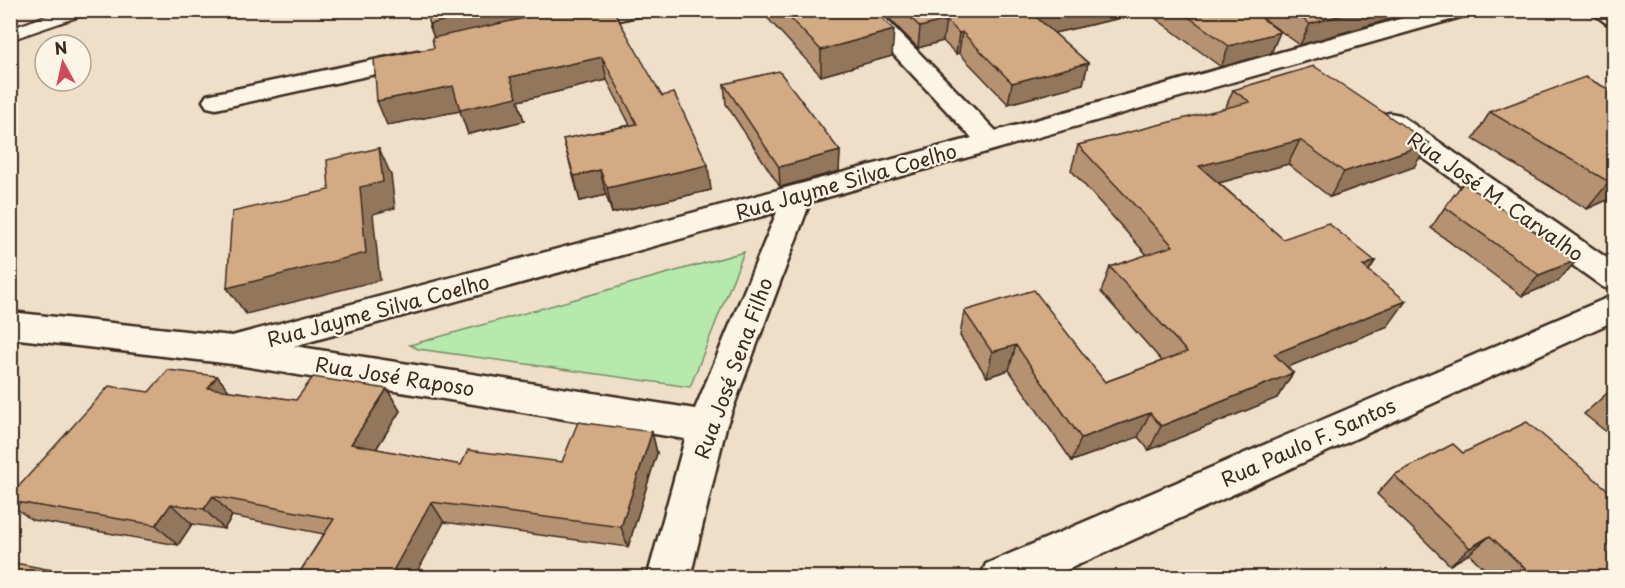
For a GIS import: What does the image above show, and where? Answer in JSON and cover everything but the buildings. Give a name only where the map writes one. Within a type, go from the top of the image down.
[{"type":"street","points":[[10,35],[80,10]]},
{"type":"street","points":[[552,28],[633,10]]},
{"type":"street","points":[[863,10],[989,140]]},
{"type":"street","name":"Rua Jayme Silva Coelho","points":[[232,350],[1460,10]]},
{"type":"street","points":[[1600,10],[1614,18]]},
{"type":"street","points":[[1269,37],[1327,77]]},
{"type":"street","points":[[216,101],[436,53]]},
{"type":"street","name":"Rua José M. Carvalho","points":[[1366,104],[1614,279]]},
{"type":"street","name":"Rua José Sena Filho","points":[[668,578],[707,427],[798,195]]},
{"type":"street","name":"Rua Paulo F. Santos","points":[[1001,578],[1614,307]]},
{"type":"street","name":"Rua José Raposo","points":[[10,325],[232,350],[707,427]]},
{"type":"green space","points":[[744,252],[690,387],[418,349],[410,345]]}]
